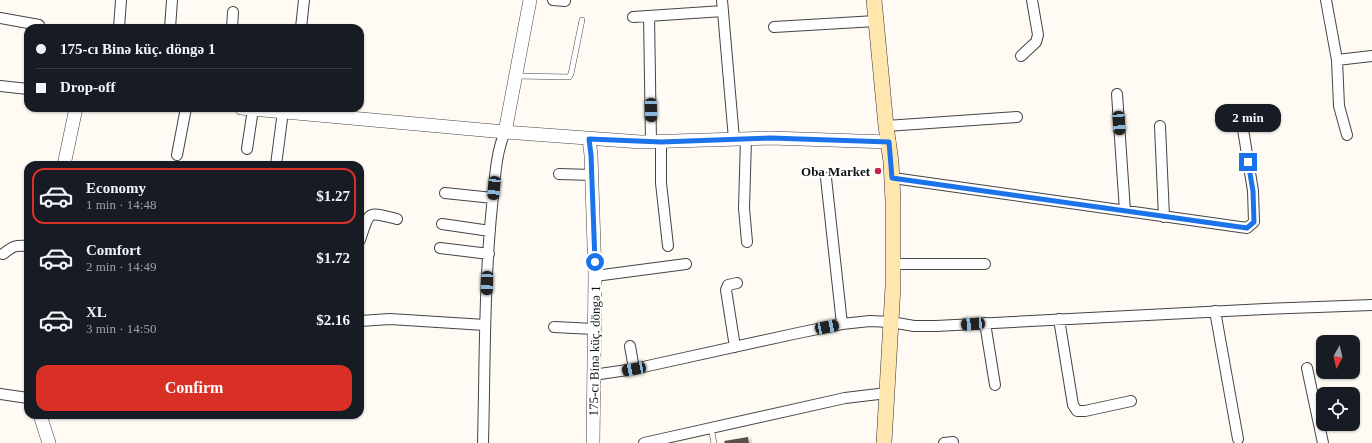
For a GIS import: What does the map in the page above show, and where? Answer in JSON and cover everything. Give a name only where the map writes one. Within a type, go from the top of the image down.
[{"type":"main road","points":[[874,0],[892,178],[893,264],[884,443]]},
{"type":"street","points":[[119,24],[121,0]]},
{"type":"street","points":[[170,24],[172,0]]},
{"type":"street","points":[[301,24],[304,0]]},
{"type":"street","points":[[483,443],[485,326],[493,198],[501,141],[505,132],[530,0]]},
{"type":"street","points":[[553,0],[565,1]]},
{"type":"street","points":[[722,0],[740,138],[747,242]]},
{"type":"street","points":[[1021,56],[1036,42],[1038,34],[1032,0]]},
{"type":"street","points":[[1326,0],[1337,60],[1339,106],[1346,136]]},
{"type":"street","points":[[633,17],[723,11]]},
{"type":"street","points":[[232,24],[233,12]]},
{"type":"street","points":[[649,16],[656,142],[668,246]]},
{"type":"street","points":[[0,18],[33,24]]},
{"type":"street","points":[[774,27],[876,21]]},
{"type":"street","points":[[1337,60],[1372,56]]},
{"type":"street","points":[[0,86],[24,89]]},
{"type":"street","points":[[1117,94],[1125,211]]},
{"type":"street","points":[[65,161],[75,112]]},
{"type":"street","points":[[177,155],[185,112]]},
{"type":"street","points":[[247,112],[247,149]]},
{"type":"street","points":[[277,161],[292,112]]},
{"type":"street","points":[[302,112],[589,139],[656,142],[740,138],[889,142]]},
{"type":"street","points":[[886,126],[1017,117]]},
{"type":"street","points":[[892,178],[1247,228],[1254,222],[1253,191],[1241,117]]},
{"type":"street","points":[[1160,126],[1164,217]]},
{"type":"street","name":"175-cı Binə küç. döngə 1","points":[[589,139],[592,175],[595,276],[593,443]]},
{"type":"street","points":[[559,174],[592,175]]},
{"type":"street","points":[[826,178],[842,324]]},
{"type":"street","points":[[445,193],[493,198]]},
{"type":"street","points":[[364,229],[368,218],[372,214],[397,219]]},
{"type":"street","points":[[442,224],[490,231]]},
{"type":"street","points":[[3,254],[12,246],[24,246]]},
{"type":"street","points":[[440,248],[489,254]]},
{"type":"street","points":[[595,276],[686,264]]},
{"type":"street","points":[[893,264],[984,264]]},
{"type":"street","points":[[734,347],[726,290],[728,285],[737,283]]},
{"type":"street","points":[[593,375],[609,374],[634,369],[842,324],[870,321],[891,322],[914,326],[936,326],[1215,311],[1372,305]]},
{"type":"street","points":[[1215,311],[1238,439]]},
{"type":"street","points":[[364,321],[390,319],[485,326]]},
{"type":"street","points":[[1059,319],[1073,406],[1077,411],[1085,411],[1131,401]]},
{"type":"street","points":[[985,323],[995,385]]},
{"type":"street","points":[[554,327],[594,329]]},
{"type":"street","points":[[630,346],[634,369]]},
{"type":"street","points":[[1307,368],[1323,443]]},
{"type":"street","points":[[644,443],[845,398],[887,393]]},
{"type":"street","points":[[0,394],[24,397]]},
{"type":"street","points":[[41,419],[49,443]]},
{"type":"lane","points":[[515,76],[569,78],[582,20]]},
{"type":"lane","points":[[711,428],[714,443]]},
{"type":"building","points":[[748,437],[749,443],[725,443],[724,441]]},
{"type":"place","name":"Oba Market","points":[[878,171]]},
{"type":"route","points":[[595,262],[591,155],[589,139],[661,142],[771,138],[889,142],[892,178],[1247,228],[1254,222],[1253,191],[1248,162]]}]
